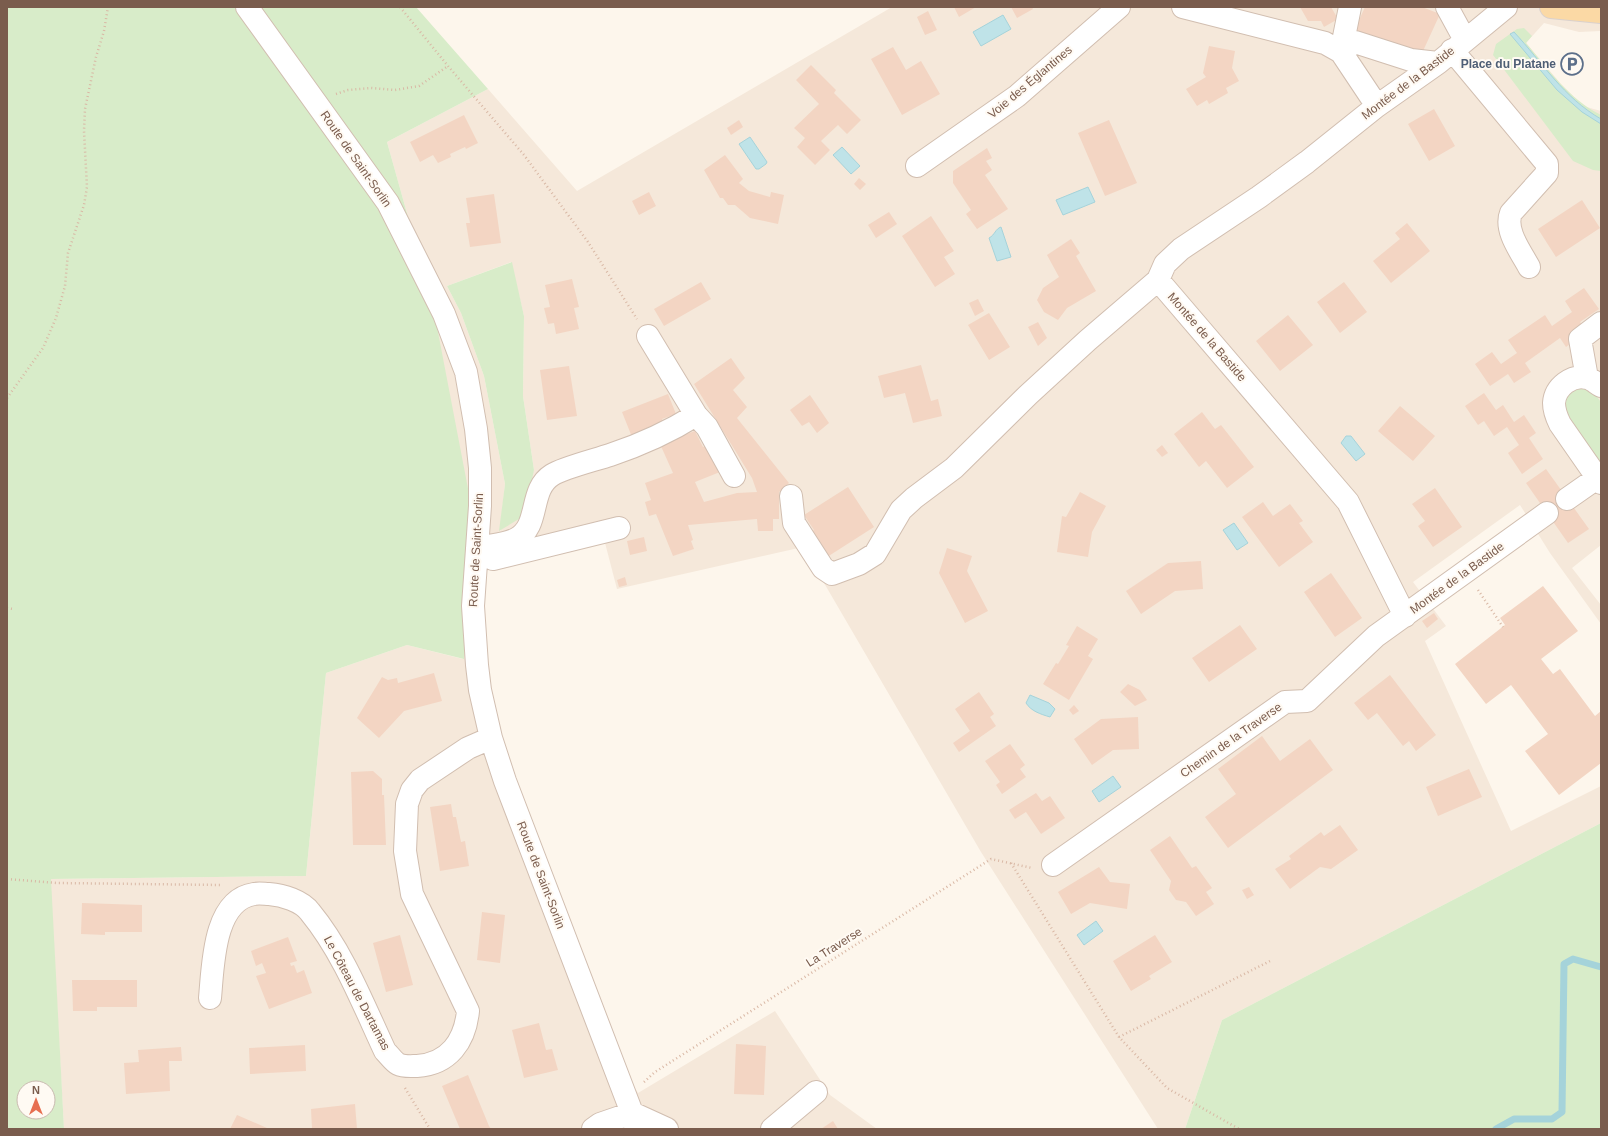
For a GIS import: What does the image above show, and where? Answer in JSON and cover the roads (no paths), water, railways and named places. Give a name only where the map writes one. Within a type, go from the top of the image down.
[{"type":"main road","points":[[1551,7],[1601,12]]},
{"type":"street","name":"Route de Saint-Sorlin","points":[[247,7],[388,203],[444,314],[458,348],[466,372],[476,429],[479,460],[480,506],[473,606],[477,665],[491,738],[508,789],[634,1121]]},
{"type":"street","name":"Voie des Églantines","points":[[917,166],[1017,96],[1119,7]]},
{"type":"street","points":[[1183,7],[1325,43],[1341,52],[1377,106]]},
{"type":"street","points":[[1341,52],[1350,7]]},
{"type":"street","points":[[1447,7],[1452,51],[1547,164],[1547,173],[1511,213],[1508,220],[1511,233],[1530,267]]},
{"type":"street","name":"Montée de la Bastide","points":[[1506,7],[1452,51],[1377,106],[1301,167],[1181,248],[1165,264],[1158,280],[1348,502],[1405,616],[1547,513]]},
{"type":"street","points":[[1341,52],[1355,42],[1411,60],[1452,51]]},
{"type":"street","points":[[791,496],[794,523],[823,568],[832,574],[859,564],[875,554],[901,510],[914,498],[954,468],[1088,340],[1158,280]]},
{"type":"street","points":[[1567,499],[1599,480],[1560,424],[1555,415],[1554,403],[1557,392],[1564,383],[1574,379],[1594,382],[1580,339],[1601,322]]},
{"type":"street","points":[[648,336],[696,415],[707,427],[734,476]]},
{"type":"street","points":[[476,555],[514,540],[525,533],[530,523],[538,491],[552,475],[616,453],[674,429],[696,415]]},
{"type":"street","points":[[476,555],[503,558],[619,528]]},
{"type":"street","name":"Chemin de la Traverse","points":[[1052,865],[1285,702],[1307,701],[1376,636],[1405,616]]},
{"type":"street","name":"Le Côteau de Dartamas","points":[[210,998],[220,930],[228,911],[239,901],[254,894],[277,894],[294,900],[309,910],[333,943],[386,1051],[398,1064],[409,1066],[425,1065],[442,1059],[456,1047],[463,1036],[467,1024],[468,1010],[412,894],[405,851],[407,804],[412,790],[420,780],[468,748],[491,738]]},
{"type":"street","points":[[772,1129],[816,1092]]},
{"type":"street","points":[[593,1129],[600,1124],[634,1121],[667,1129]]},
{"type":"water","points":[[1003,15],[1011,29],[981,46],[973,32]]},
{"type":"water","points":[[1514,32],[1554,79],[1576,101],[1601,119],[1601,124],[1582,112],[1557,90],[1510,34]]},
{"type":"water","points":[[750,137],[767,162],[759,169],[756,169],[739,144]]},
{"type":"water","points":[[842,147],[860,166],[851,174],[833,155]]},
{"type":"water","points":[[1088,187],[1095,202],[1063,215],[1056,200]]},
{"type":"water","points":[[1001,227],[1011,257],[997,261],[989,238],[997,229]]},
{"type":"water","points":[[1346,436],[1351,436],[1365,454],[1356,461],[1341,443]]},
{"type":"water","points":[[1234,523],[1248,543],[1237,550],[1223,530]]},
{"type":"water","points":[[1030,695],[1049,703],[1055,709],[1050,717],[1036,712],[1028,706],[1026,703]]},
{"type":"water","points":[[1113,776],[1121,787],[1099,802],[1092,791]]},
{"type":"water","points":[[1096,921],[1103,931],[1084,945],[1077,935]]},
{"type":"waterway","points":[[1496,1129],[1514,1119],[1552,1119],[1562,1112],[1564,964],[1573,959],[1601,967]]},
{"type":"place","name":"Place du Platane","points":[[1572,64]]}]
